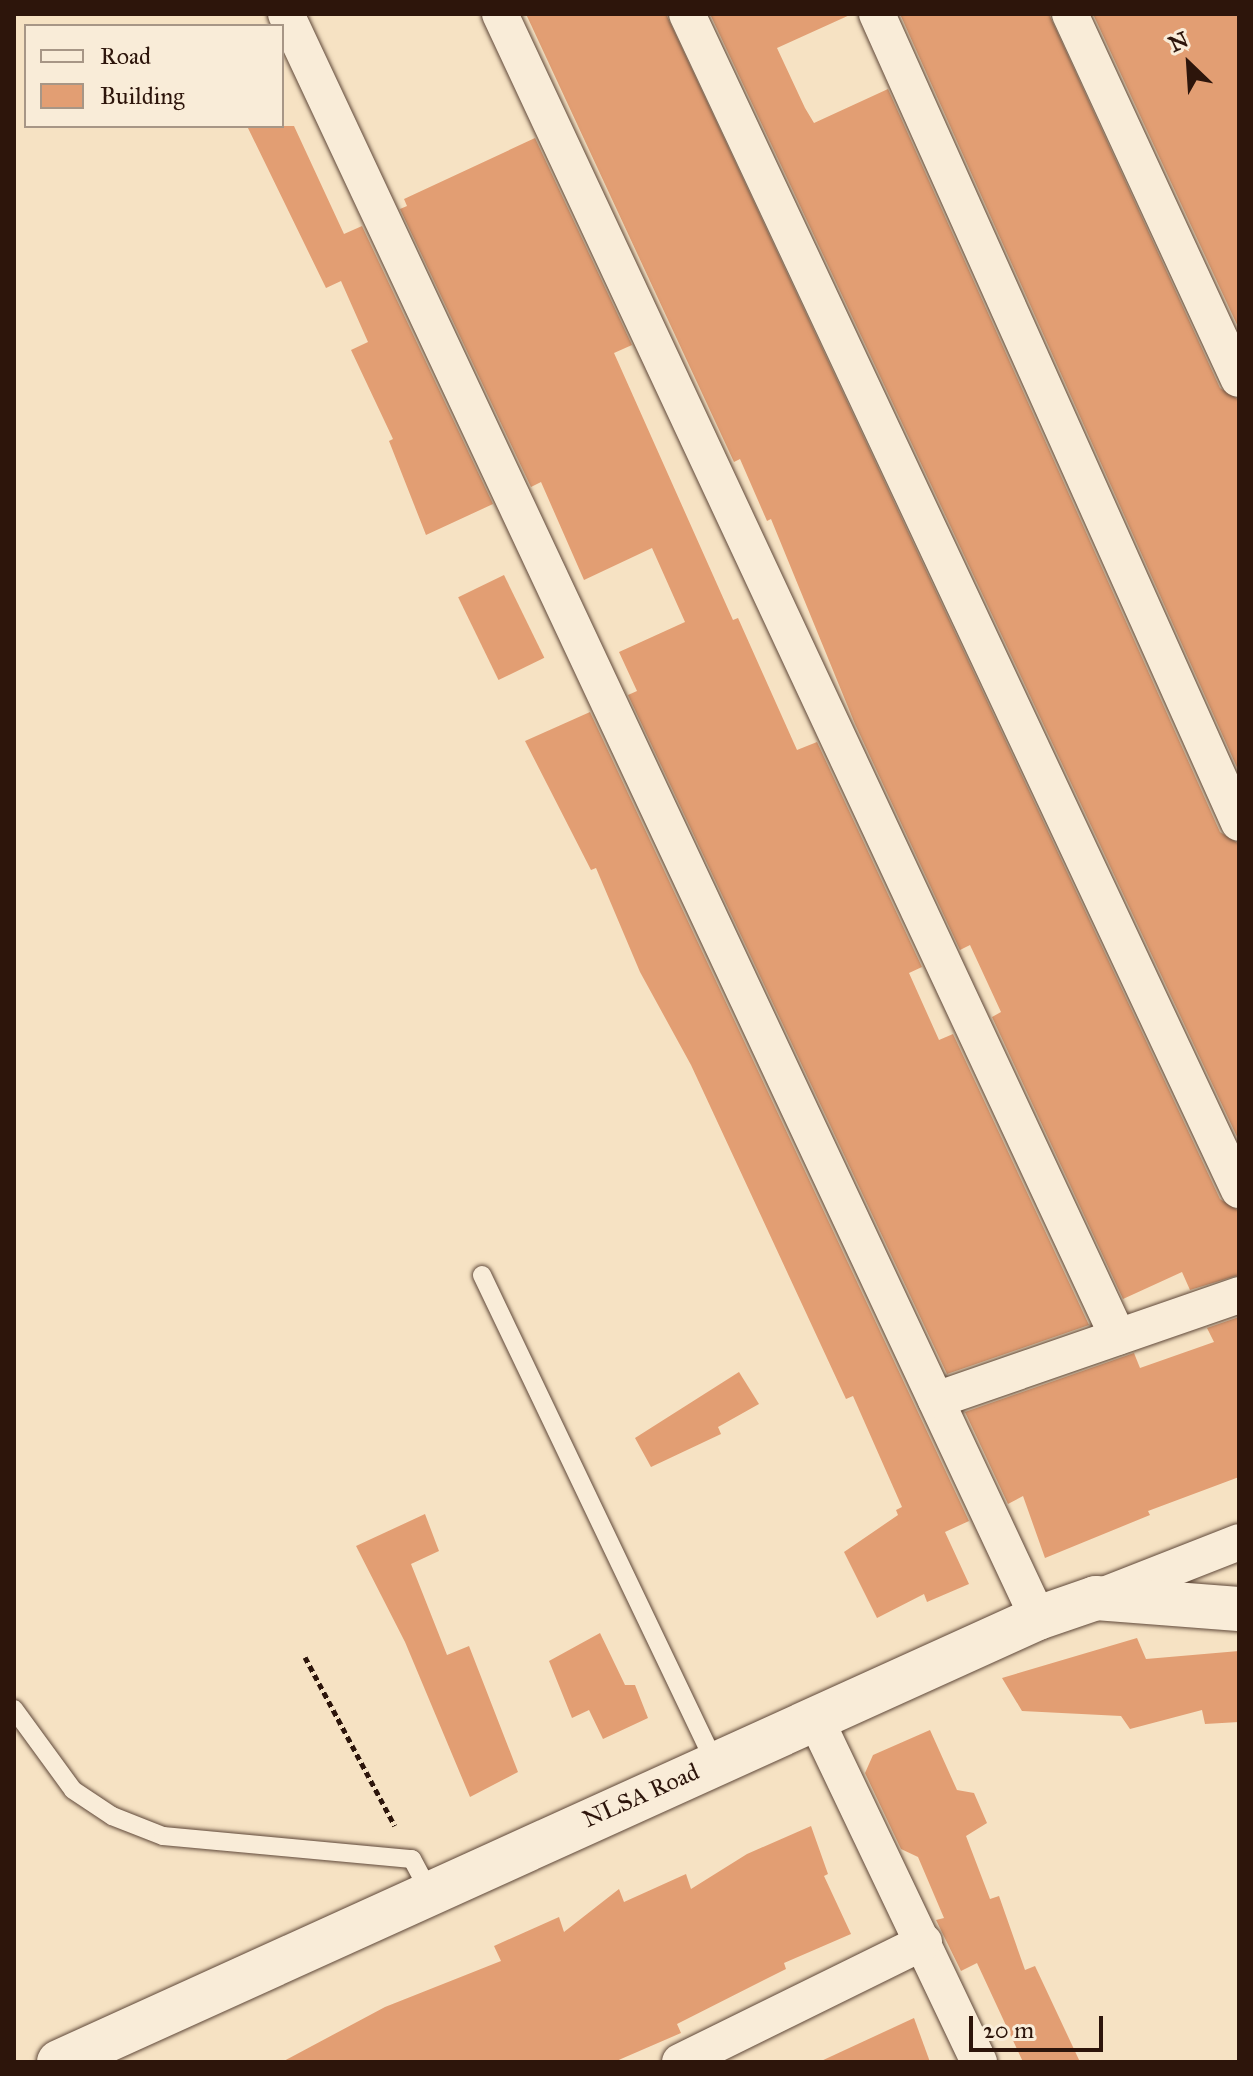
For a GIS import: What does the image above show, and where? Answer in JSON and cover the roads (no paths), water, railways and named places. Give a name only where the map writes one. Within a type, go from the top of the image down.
[{"type":"main road","name":"NLSA Road","points":[[59,2062],[421,1876],[715,1763],[1038,1618],[1096,1598],[1239,1609]]},
{"type":"street","points":[[500,14],[1118,1337]]},
{"type":"street","points":[[687,14],[1239,1190]]},
{"type":"street","points":[[877,14],[1239,823]]},
{"type":"street","points":[[1070,14],[1239,379]]},
{"type":"street","points":[[294,17],[1038,1618]]},
{"type":"street","points":[[936,1400],[1239,1295]]},
{"type":"street","points":[[1096,1598],[1239,1542]]},
{"type":"street","points":[[815,1718],[979,2062]]},
{"type":"street","points":[[680,2062],[729,2052],[924,1942]]},
{"type":"lane","points":[[482,1275],[715,1763]]},
{"type":"lane","points":[[14,1709],[73,1790],[112,1816],[163,1836],[421,1876]]}]
